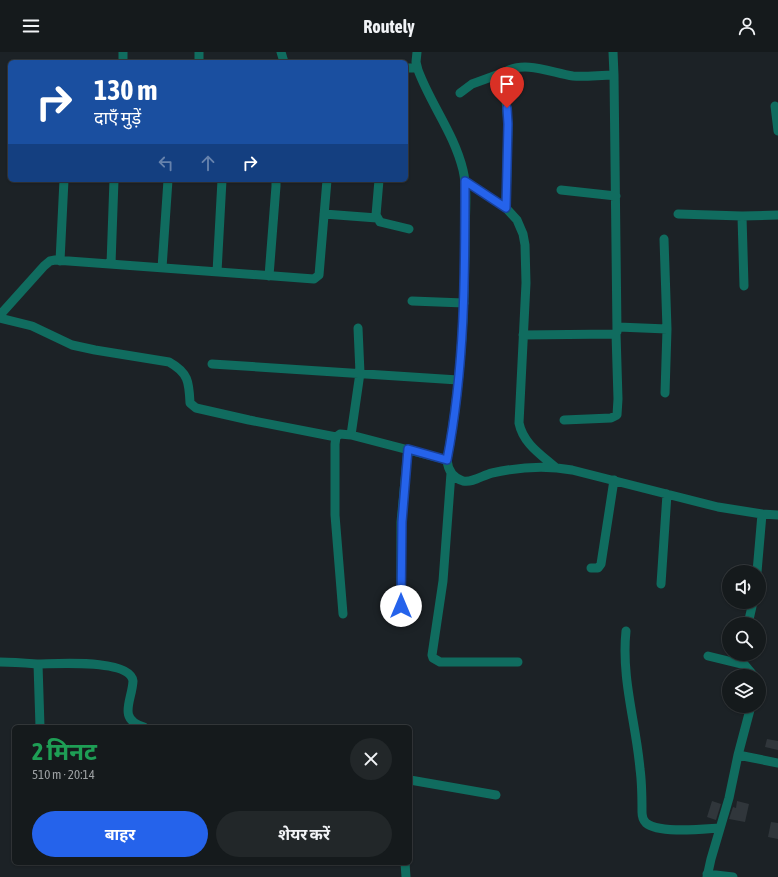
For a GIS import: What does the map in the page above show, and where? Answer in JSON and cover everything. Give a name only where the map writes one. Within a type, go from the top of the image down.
[{"type":"street","points":[[417,52],[417,68],[453,141],[465,181],[463,337],[456,408],[447,460],[451,473],[458,479],[470,481],[493,472],[525,467],[555,467],[614,480],[718,507],[778,515]]},
{"type":"street","points":[[564,420],[611,418],[617,415],[616,196],[613,52]]},
{"type":"street","points":[[460,93],[472,84],[514,69],[530,67],[571,75],[614,75]]},
{"type":"street","points":[[408,68],[417,68]]},
{"type":"street","points":[[505,72],[504,76],[508,124],[506,208]]},
{"type":"street","points":[[776,106],[778,131]]},
{"type":"street","points":[[465,181],[506,208],[517,220],[521,228],[525,246],[526,283],[518,419],[520,431],[523,437],[555,467]]},
{"type":"street","points":[[60,261],[64,182]]},
{"type":"street","points":[[111,264],[114,182]]},
{"type":"street","points":[[162,268],[168,182]]},
{"type":"street","points":[[217,272],[222,182]]},
{"type":"street","points":[[269,276],[276,182]]},
{"type":"street","points":[[0,315],[50,261],[317,278],[319,275],[327,182]]},
{"type":"street","points":[[379,182],[377,218],[380,222],[409,229]]},
{"type":"street","points":[[561,190],[616,196]]},
{"type":"street","points":[[324,214],[377,218]]},
{"type":"street","points":[[678,214],[742,216],[778,215]]},
{"type":"street","points":[[742,216],[744,286]]},
{"type":"street","points":[[664,239],[667,329],[665,394]]},
{"type":"street","points":[[412,300],[464,303]]},
{"type":"street","points":[[0,318],[37,328],[72,345],[169,362],[177,366],[186,377],[189,383],[190,403],[196,408],[336,437],[340,434],[351,435],[447,460]]},
{"type":"street","points":[[351,435],[360,373],[358,328]]},
{"type":"street","points":[[523,335],[667,329]]},
{"type":"street","points":[[212,364],[458,380]]},
{"type":"street","points":[[336,437],[335,515],[343,614]]},
{"type":"street","points":[[401,606],[401,528],[408,449]]},
{"type":"street","points":[[451,473],[443,581],[432,655],[440,662],[518,662]]},
{"type":"street","points":[[591,568],[600,567],[601,564],[614,480]]},
{"type":"street","points":[[661,584],[667,494]]},
{"type":"street","points":[[758,565],[762,514]]},
{"type":"street","points":[[626,632],[625,664],[629,701],[640,768],[643,818],[650,825],[670,830],[720,828]]},
{"type":"street","points":[[708,656],[744,665]]},
{"type":"street","points":[[742,661],[748,669]]},
{"type":"street","points":[[0,662],[38,664],[58,662],[101,664],[126,671],[134,681],[127,709],[128,715],[134,723],[139,725]]},
{"type":"street","points":[[38,664],[40,725]]},
{"type":"street","points":[[733,877],[707,876],[730,798],[738,754],[749,713]]},
{"type":"street","points":[[738,754],[778,763]]},
{"type":"street","points":[[412,780],[496,795]]},
{"type":"street","points":[[405,865],[406,877]]},
{"type":"building","points":[[767,739],[778,741],[778,750],[765,747]]},
{"type":"building","points":[[712,801],[721,804],[716,820],[707,817]]},
{"type":"building","points":[[737,801],[749,804],[745,822],[729,819],[733,807],[736,808]]},
{"type":"building","points":[[771,822],[778,823],[778,839],[768,837]]},
{"type":"route","points":[[401,606],[401,540],[408,449],[447,460],[456,408],[463,337],[465,181],[506,208],[507,108]]}]
